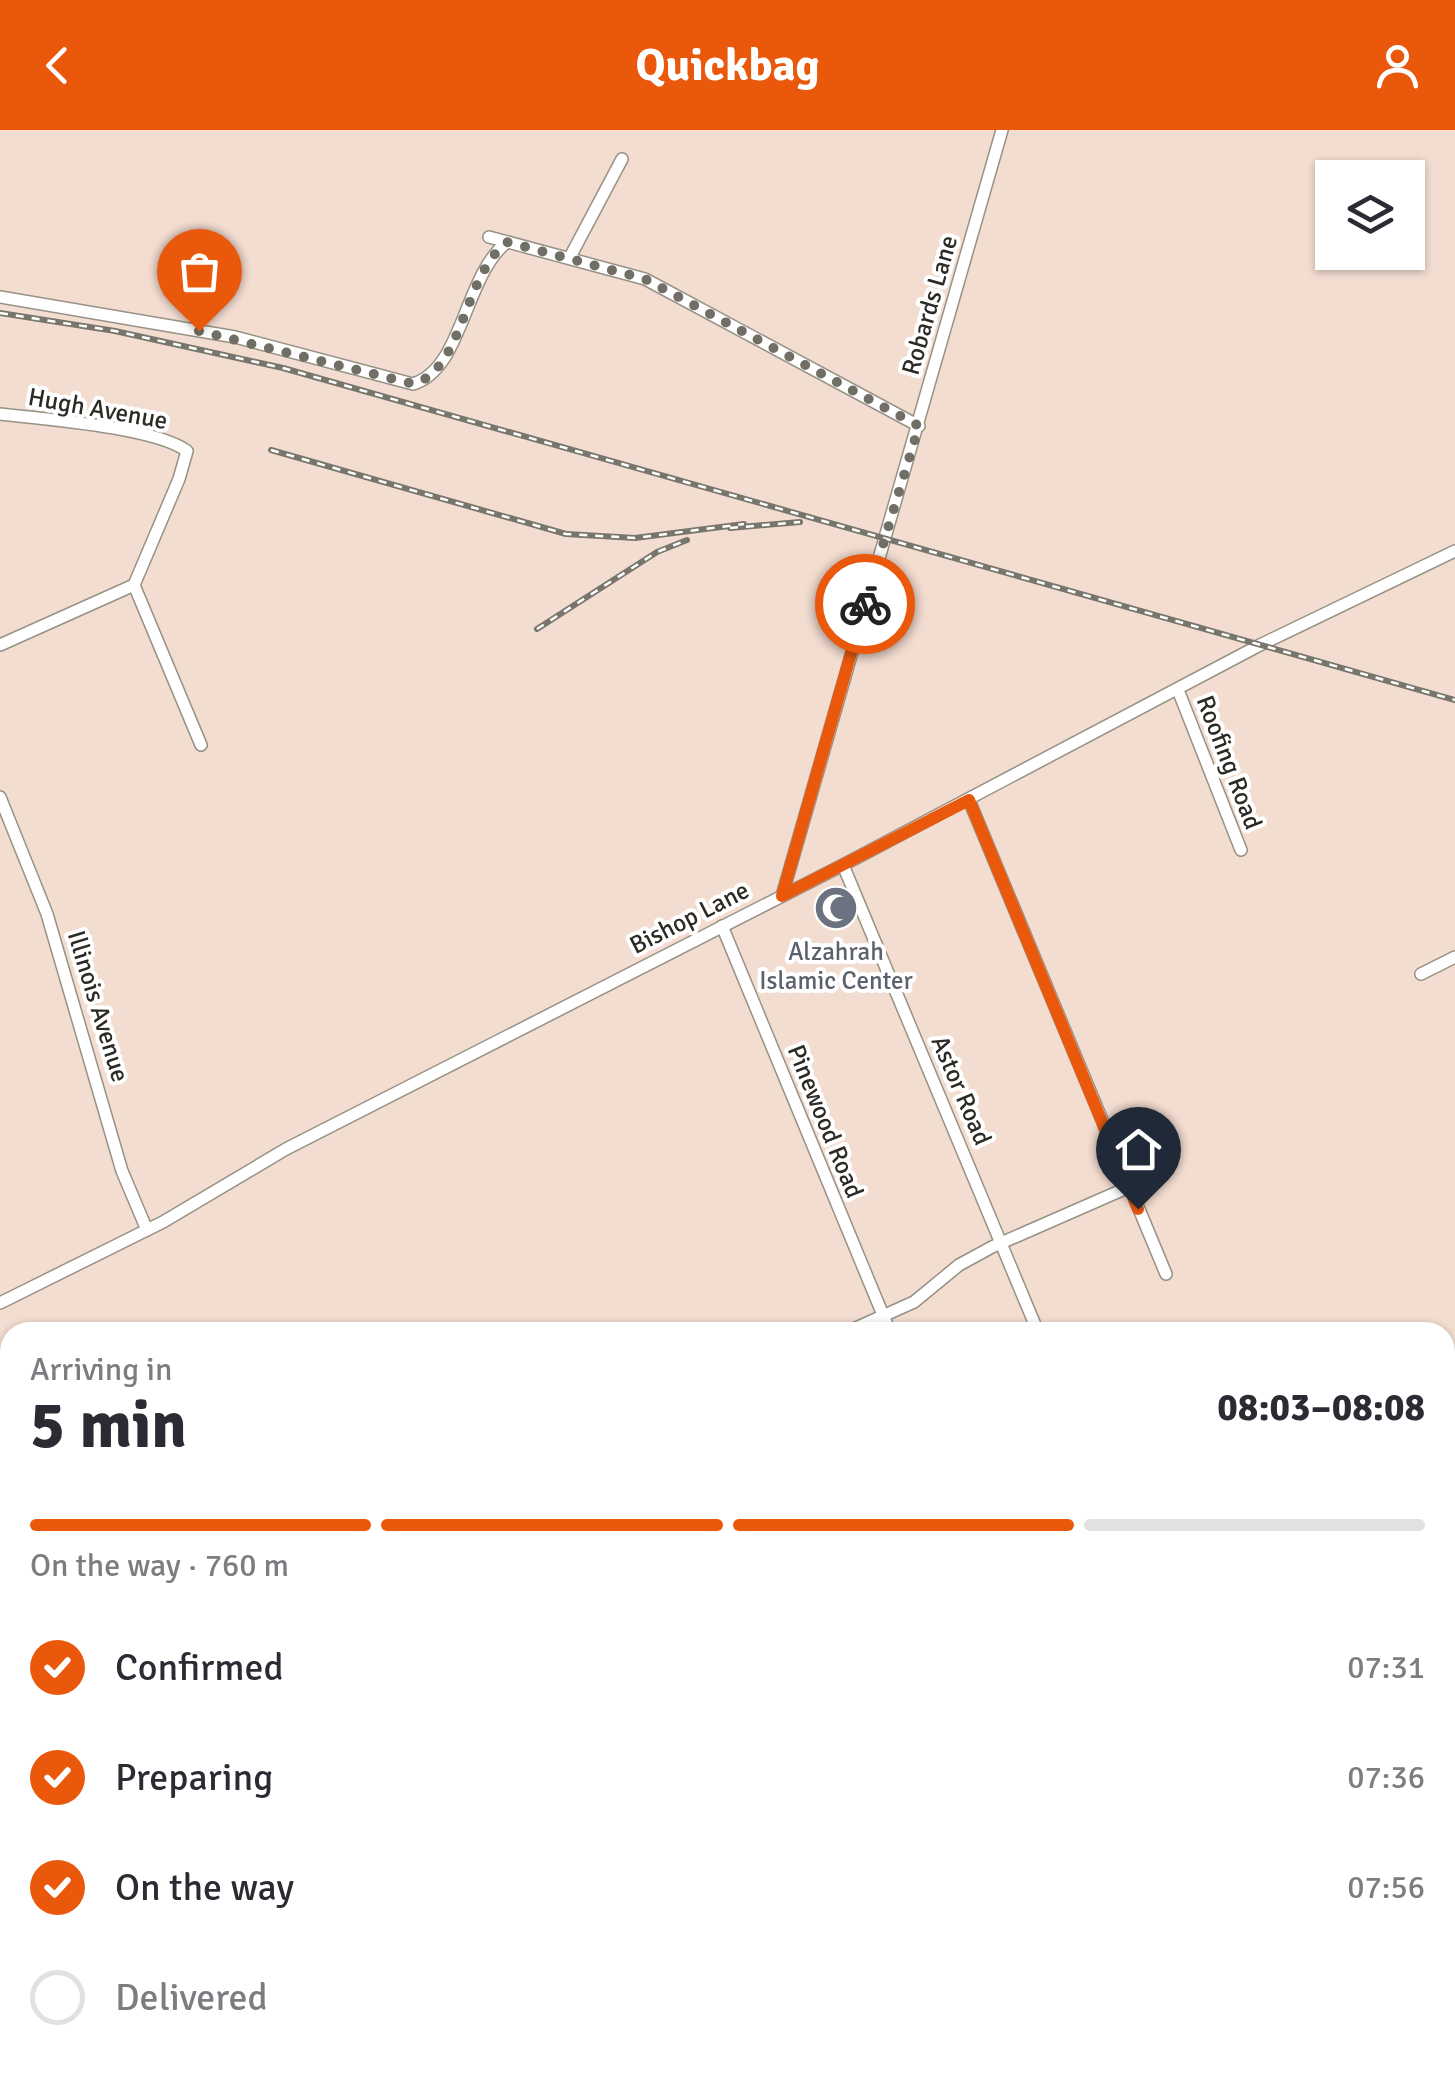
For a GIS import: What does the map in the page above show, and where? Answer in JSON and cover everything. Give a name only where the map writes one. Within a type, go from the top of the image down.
[{"type":"street","name":"Robards Lane","points":[[782,896],[1002,130]]},
{"type":"street","points":[[570,257],[622,159]]},
{"type":"street","points":[[489,237],[645,279],[919,426]]},
{"type":"street","points":[[0,297],[235,338],[414,384],[437,371],[486,262],[507,242]]},
{"type":"street","name":"Hugh Avenue","points":[[0,414],[93,426],[169,442],[186,451],[180,479],[134,585]]},
{"type":"street","name":"Bishop Lane","points":[[0,1302],[146,1230],[286,1149],[1455,550]]},
{"type":"street","points":[[0,645],[134,585],[201,745]]},
{"type":"street","name":"Roofing Road","points":[[1178,690],[1241,850]]},
{"type":"street","name":"Illinois Avenue","points":[[0,798],[47,914],[122,1171],[146,1230]]},
{"type":"street","points":[[969,800],[1166,1274]]},
{"type":"street","name":"Astor Road","points":[[844,865],[1034,1322]]},
{"type":"street","name":"Pinewood Road","points":[[722,926],[886,1322]]},
{"type":"street","points":[[1421,974],[1455,958]]},
{"type":"street","points":[[867,1322],[914,1302],[960,1265],[1001,1243],[1129,1187]]},
{"type":"shaded area","points":[[0,130],[1455,130],[1455,1322],[0,1322]]},
{"type":"railway","points":[[0,313],[115,331],[283,368],[1455,700]]},
{"type":"railway","points":[[271,450],[566,534],[635,538],[744,524]]},
{"type":"railway","points":[[730,528],[800,522]]},
{"type":"railway","points":[[537,629],[657,552],[687,540]]},
{"type":"way so far","points":[[199,331],[414,384],[432,378],[437,371],[486,262],[507,242],[645,279],[919,426],[865,604]]},
{"type":"place","name":"Alzahrah Islamic Center","points":[[836,908]]},
{"type":"route","points":[[865,604],[782,896],[969,800],[1138,1209]]}]
